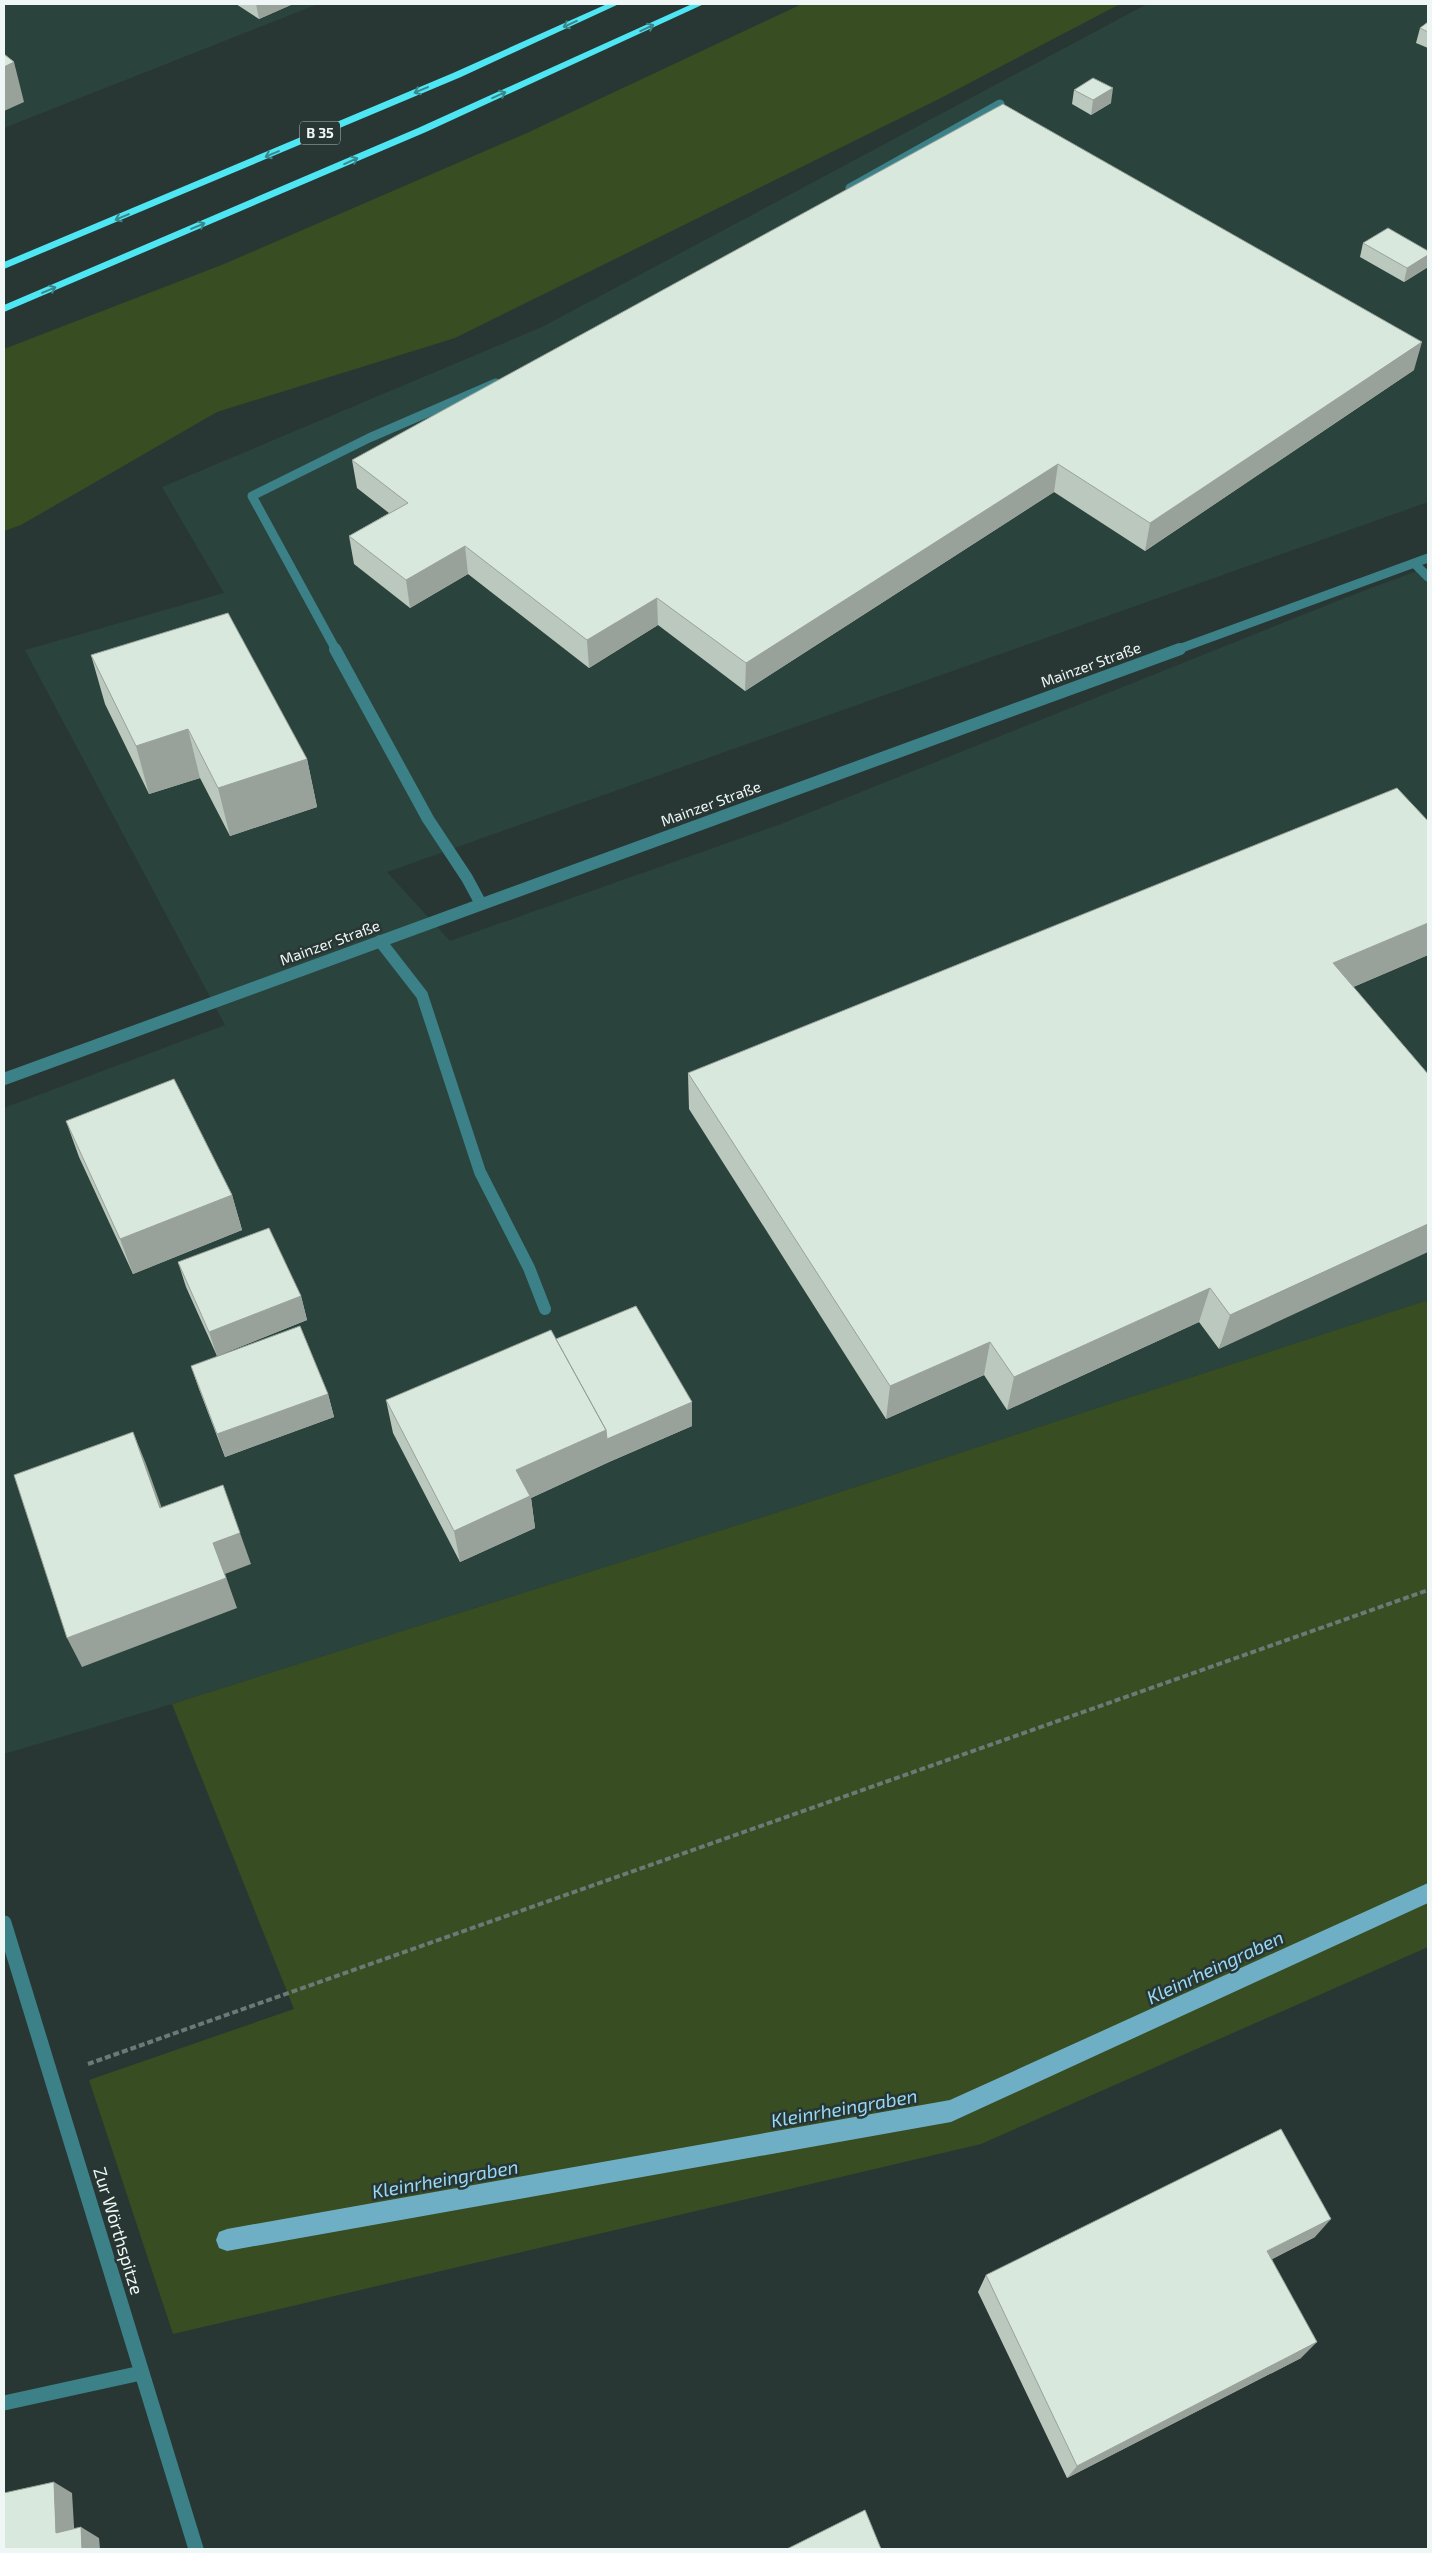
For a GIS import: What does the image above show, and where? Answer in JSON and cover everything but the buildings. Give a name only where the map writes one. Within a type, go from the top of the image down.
[{"type":"highway","name":"B 35","points":[[4,266],[394,102],[614,4]]},
{"type":"highway","name":"B 35","points":[[4,309],[413,134],[699,4]]},
{"type":"street","points":[[837,195],[1000,104]]},
{"type":"street","points":[[481,904],[467,878],[428,819],[252,496],[369,438],[510,377]]},
{"type":"street","name":"Mainzer Straße","points":[[4,1078],[1428,558]]},
{"type":"street","points":[[1414,563],[1428,577]]},
{"type":"street","points":[[380,941],[422,995],[480,1172],[529,1268],[545,1309]]},
{"type":"street","name":"Zur Wörthspitze","points":[[4,1924],[49,2077],[196,2549]]},
{"type":"street","points":[[4,2403],[141,2373]]},
{"type":"path","points":[[49,2077],[1428,1590]]},
{"type":"shaded area","points":[[4,4],[318,4],[4,128]]},
{"type":"shaded area","points":[[1147,4],[1428,4],[1428,502],[387,872],[450,941],[781,824],[1355,594],[1428,567],[1428,1300],[785,1510],[172,1704],[4,1754],[4,1108],[225,1025],[25,650],[224,593],[162,487],[542,327]]},
{"type":"green space","points":[[802,4],[1120,4],[937,100],[455,338],[217,412],[21,525],[4,531],[4,349],[224,264],[527,133]]},
{"type":"green space","points":[[1428,1300],[1428,1947],[981,2144],[173,2334],[89,2080],[294,2009],[172,1704],[785,1510]]},
{"type":"waterway","name":"Kleinrheingraben","points":[[227,2240],[951,2111],[1428,1893]]}]
